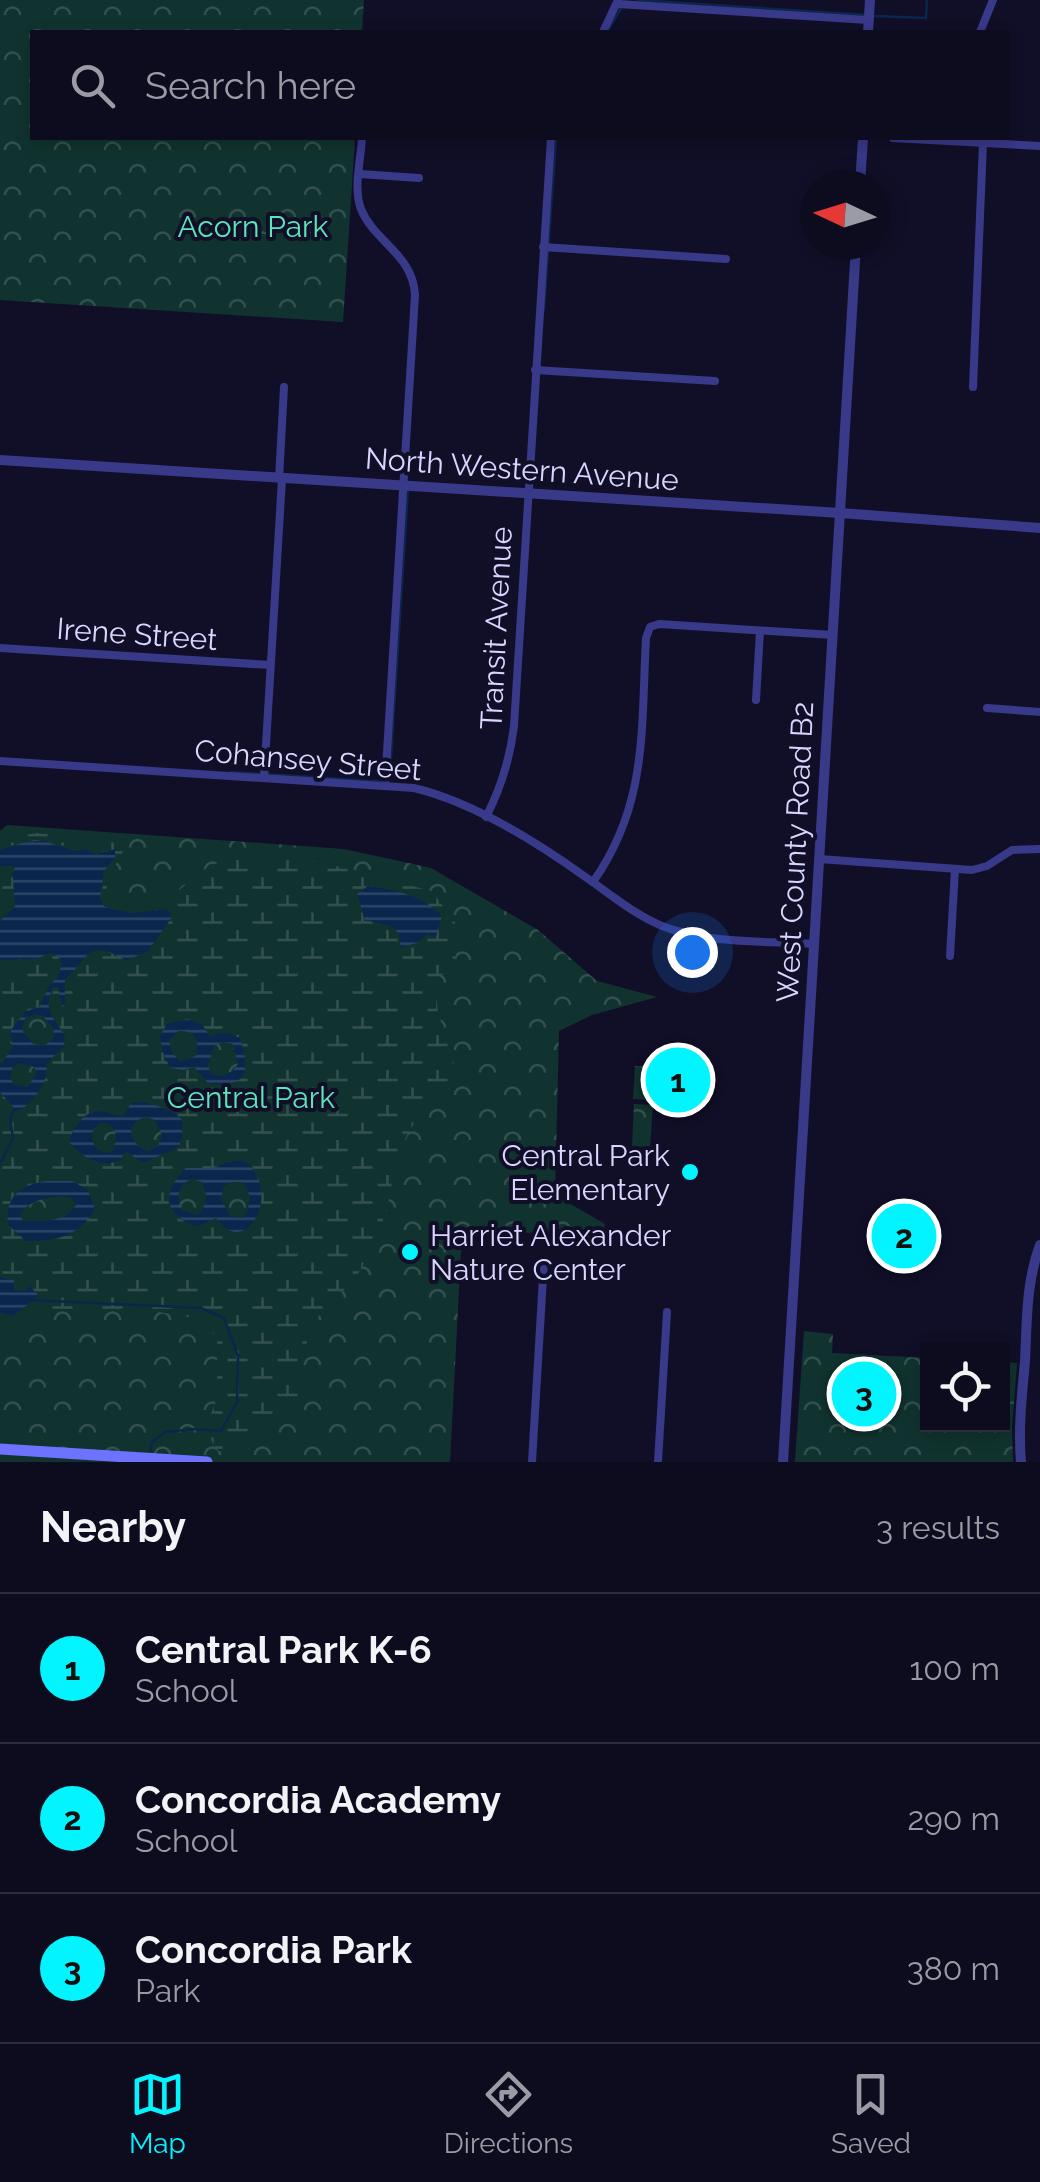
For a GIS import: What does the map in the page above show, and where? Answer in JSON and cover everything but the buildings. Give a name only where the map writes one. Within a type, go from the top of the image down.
[{"type":"main road","points":[[0,1449],[207,1462]]},
{"type":"street","points":[[604,30],[618,2],[868,26],[870,0]]},
{"type":"street","points":[[981,30],[993,0]]},
{"type":"street","points":[[362,140],[360,206],[409,270],[414,288],[385,785]]},
{"type":"street","name":"Transit Avenue","points":[[486,817],[502,783],[512,744],[551,140]]},
{"type":"street","points":[[861,170],[862,140]]},
{"type":"street","points":[[949,140],[1040,146]]},
{"type":"street","points":[[972,387],[983,143]]},
{"type":"street","points":[[360,174],[419,178]]},
{"type":"street","points":[[543,247],[726,259]]},
{"type":"street","name":"West County Road B2","points":[[784,1462],[855,260]]},
{"type":"street","points":[[535,370],[715,382]]},
{"type":"street","points":[[264,778],[284,388]]},
{"type":"street","name":"North Western Avenue","points":[[0,460],[1040,528]]},
{"type":"street","points":[[592,882],[615,846],[632,805],[650,627],[659,624],[833,635]]},
{"type":"street","points":[[756,700],[760,630]]},
{"type":"street","name":"Irene Street","points":[[0,648],[270,665]]},
{"type":"street","points":[[987,708],[1040,712]]},
{"type":"street","name":"Cohansey Street","points":[[0,762],[385,785],[432,792],[537,845],[644,917],[677,931],[713,938],[814,944]]},
{"type":"street","points":[[819,859],[980,869],[1012,850],[1040,849]]},
{"type":"street","points":[[950,956],[956,869]]},
{"type":"street","points":[[1020,1462],[1029,1295],[1040,1245]]},
{"type":"street","points":[[532,1462],[544,1261]]},
{"type":"street","points":[[658,1462],[667,1312]]},
{"type":"green space","name":"Acorn Park","points":[[0,0],[364,0],[362,30],[30,30],[30,140],[355,140],[343,322],[0,300]]},
{"type":"green space","name":"Central Park","points":[[7,825],[344,849],[431,868],[538,930],[597,981],[657,997],[592,1015],[559,1031],[555,1195],[605,1224],[604,1228],[547,1233],[462,1232],[450,1462],[0,1462],[0,831]]},
{"type":"green space","points":[[36,833],[117,843],[123,852],[111,872],[105,894],[110,905],[131,909],[163,902],[215,864],[245,857],[311,861],[432,891],[455,923],[456,963],[435,981],[438,1014],[454,1054],[452,1080],[427,1101],[406,1137],[387,1210],[368,1257],[356,1277],[311,1324],[300,1398],[274,1428],[257,1434],[244,1452],[218,1451],[205,1430],[217,1398],[217,1339],[208,1326],[194,1318],[141,1309],[38,1308],[0,1335],[0,1313],[13,1315],[39,1296],[13,1290],[0,1277],[0,1092],[3,1097],[35,1094],[44,1083],[46,1064],[64,1046],[48,1006],[53,987],[61,993],[66,989],[65,980],[95,951],[126,960],[147,952],[172,917],[154,909],[132,913],[105,907],[100,899],[104,871],[115,858],[105,851],[95,855],[87,849],[40,840],[0,850],[0,841]],"holes":[[[368,886],[423,899],[402,946],[398,932],[390,926],[364,919],[358,894]],[[167,1024],[207,1032],[210,1037],[240,1038],[242,1078],[208,1083],[194,1067],[169,1067]],[[93,1112],[123,1116],[177,1113],[160,1157],[127,1152],[92,1161],[73,1129]],[[243,1160],[250,1166],[259,1179],[259,1218],[222,1226],[216,1218],[197,1227],[174,1214],[169,1196],[186,1168],[214,1168]],[[72,1181],[87,1221],[74,1234],[26,1241],[9,1208]]]},
{"type":"green space","points":[[0,866],[15,866],[15,908],[0,921]]},
{"type":"green space","points":[[50,953],[62,963],[58,977],[49,986],[40,1007],[25,1012],[10,1041],[12,1048],[0,1066],[0,960],[36,959]]},
{"type":"green space","points":[[635,1066],[655,1067],[655,1076],[670,1077],[669,1101],[633,1099]]},
{"type":"green space","points":[[634,1104],[653,1105],[650,1147],[632,1146]]},
{"type":"green space","points":[[804,1331],[833,1334],[832,1353],[920,1358],[920,1432],[1010,1432],[1010,1362],[1017,1363],[1013,1462],[795,1462]]},
{"type":"water","points":[[42,840],[74,851],[87,849],[95,855],[115,849],[115,858],[104,871],[100,899],[105,907],[132,913],[168,909],[172,917],[147,952],[126,960],[103,951],[90,953],[65,980],[62,1007],[58,987],[53,987],[49,1008],[65,1036],[64,1046],[46,1064],[39,1092],[17,1111],[0,1092],[0,1066],[12,1048],[11,1030],[25,1012],[40,1006],[62,963],[50,953],[36,959],[0,960],[0,921],[15,907],[15,866],[0,866],[0,850]],"holes":[[[42,1015],[54,1029],[53,1039],[44,1046],[33,1044],[22,1030],[25,1018]],[[20,1063],[34,1067],[37,1072],[28,1087],[15,1085],[10,1078],[12,1068]]]},
{"type":"water","points":[[368,886],[408,895],[434,909],[442,916],[436,937],[428,934],[417,943],[401,947],[398,932],[390,926],[365,920],[357,894]]},
{"type":"water","points":[[187,1019],[202,1024],[210,1037],[225,1033],[240,1038],[245,1060],[243,1075],[231,1084],[208,1083],[194,1067],[170,1068],[160,1036],[167,1024]],"holes":[[[178,1031],[195,1037],[196,1056],[180,1061],[173,1054],[169,1041]],[[222,1042],[233,1044],[238,1064],[220,1076],[211,1074],[208,1065],[214,1046]]]},
{"type":"water","points":[[131,1103],[154,1105],[178,1116],[182,1120],[179,1147],[143,1163],[127,1152],[121,1160],[106,1163],[86,1157],[69,1142],[86,1115],[99,1111],[123,1116]],"holes":[[[146,1117],[155,1120],[162,1135],[158,1146],[147,1151],[131,1133],[134,1124]],[[100,1123],[110,1124],[114,1131],[112,1151],[104,1153],[94,1143],[93,1129]]]},
{"type":"water","points":[[243,1160],[255,1173],[261,1188],[261,1203],[249,1227],[239,1232],[227,1229],[216,1218],[197,1227],[177,1216],[169,1202],[170,1194],[186,1168],[214,1168]],"holes":[[[191,1179],[202,1182],[205,1192],[205,1204],[197,1215],[181,1210],[179,1200],[181,1188]],[[242,1182],[249,1195],[243,1218],[230,1216],[221,1199],[224,1186]]]},
{"type":"water","points":[[72,1181],[88,1190],[95,1210],[65,1236],[26,1241],[8,1225],[9,1206],[22,1189],[37,1183]],"holes":[[[70,1197],[76,1205],[60,1218],[23,1221],[20,1214],[41,1200]]]},
{"type":"water","points":[[0,1277],[14,1280],[14,1290],[24,1291],[30,1286],[39,1296],[13,1316],[0,1313]]},
{"type":"waterway","points":[[608,30],[626,0]]},
{"type":"waterway","points":[[637,0],[867,15]]},
{"type":"waterway","points":[[875,16],[926,18],[927,0]]},
{"type":"waterway","points":[[544,310],[556,140]]},
{"type":"waterway","points":[[388,774],[408,489]]},
{"type":"waterway","points":[[230,772],[381,779]]},
{"type":"waterway","points":[[0,1164],[13,1138],[10,1118],[15,1109]]},
{"type":"waterway","points":[[29,1300],[201,1308],[224,1318],[238,1356],[237,1402],[221,1431],[165,1432],[151,1443],[151,1451]]},
{"type":"place","name":"Central Park K-6","points":[[678,1080]]},
{"type":"place","name":"Central Park Elementary","points":[[690,1172]]},
{"type":"place","name":"Concordia Academy","points":[[904,1236]]},
{"type":"place","name":"Harriet Alexander Nature Center","points":[[410,1252]]},
{"type":"place","name":"Concordia Park","points":[[864,1394]]}]
